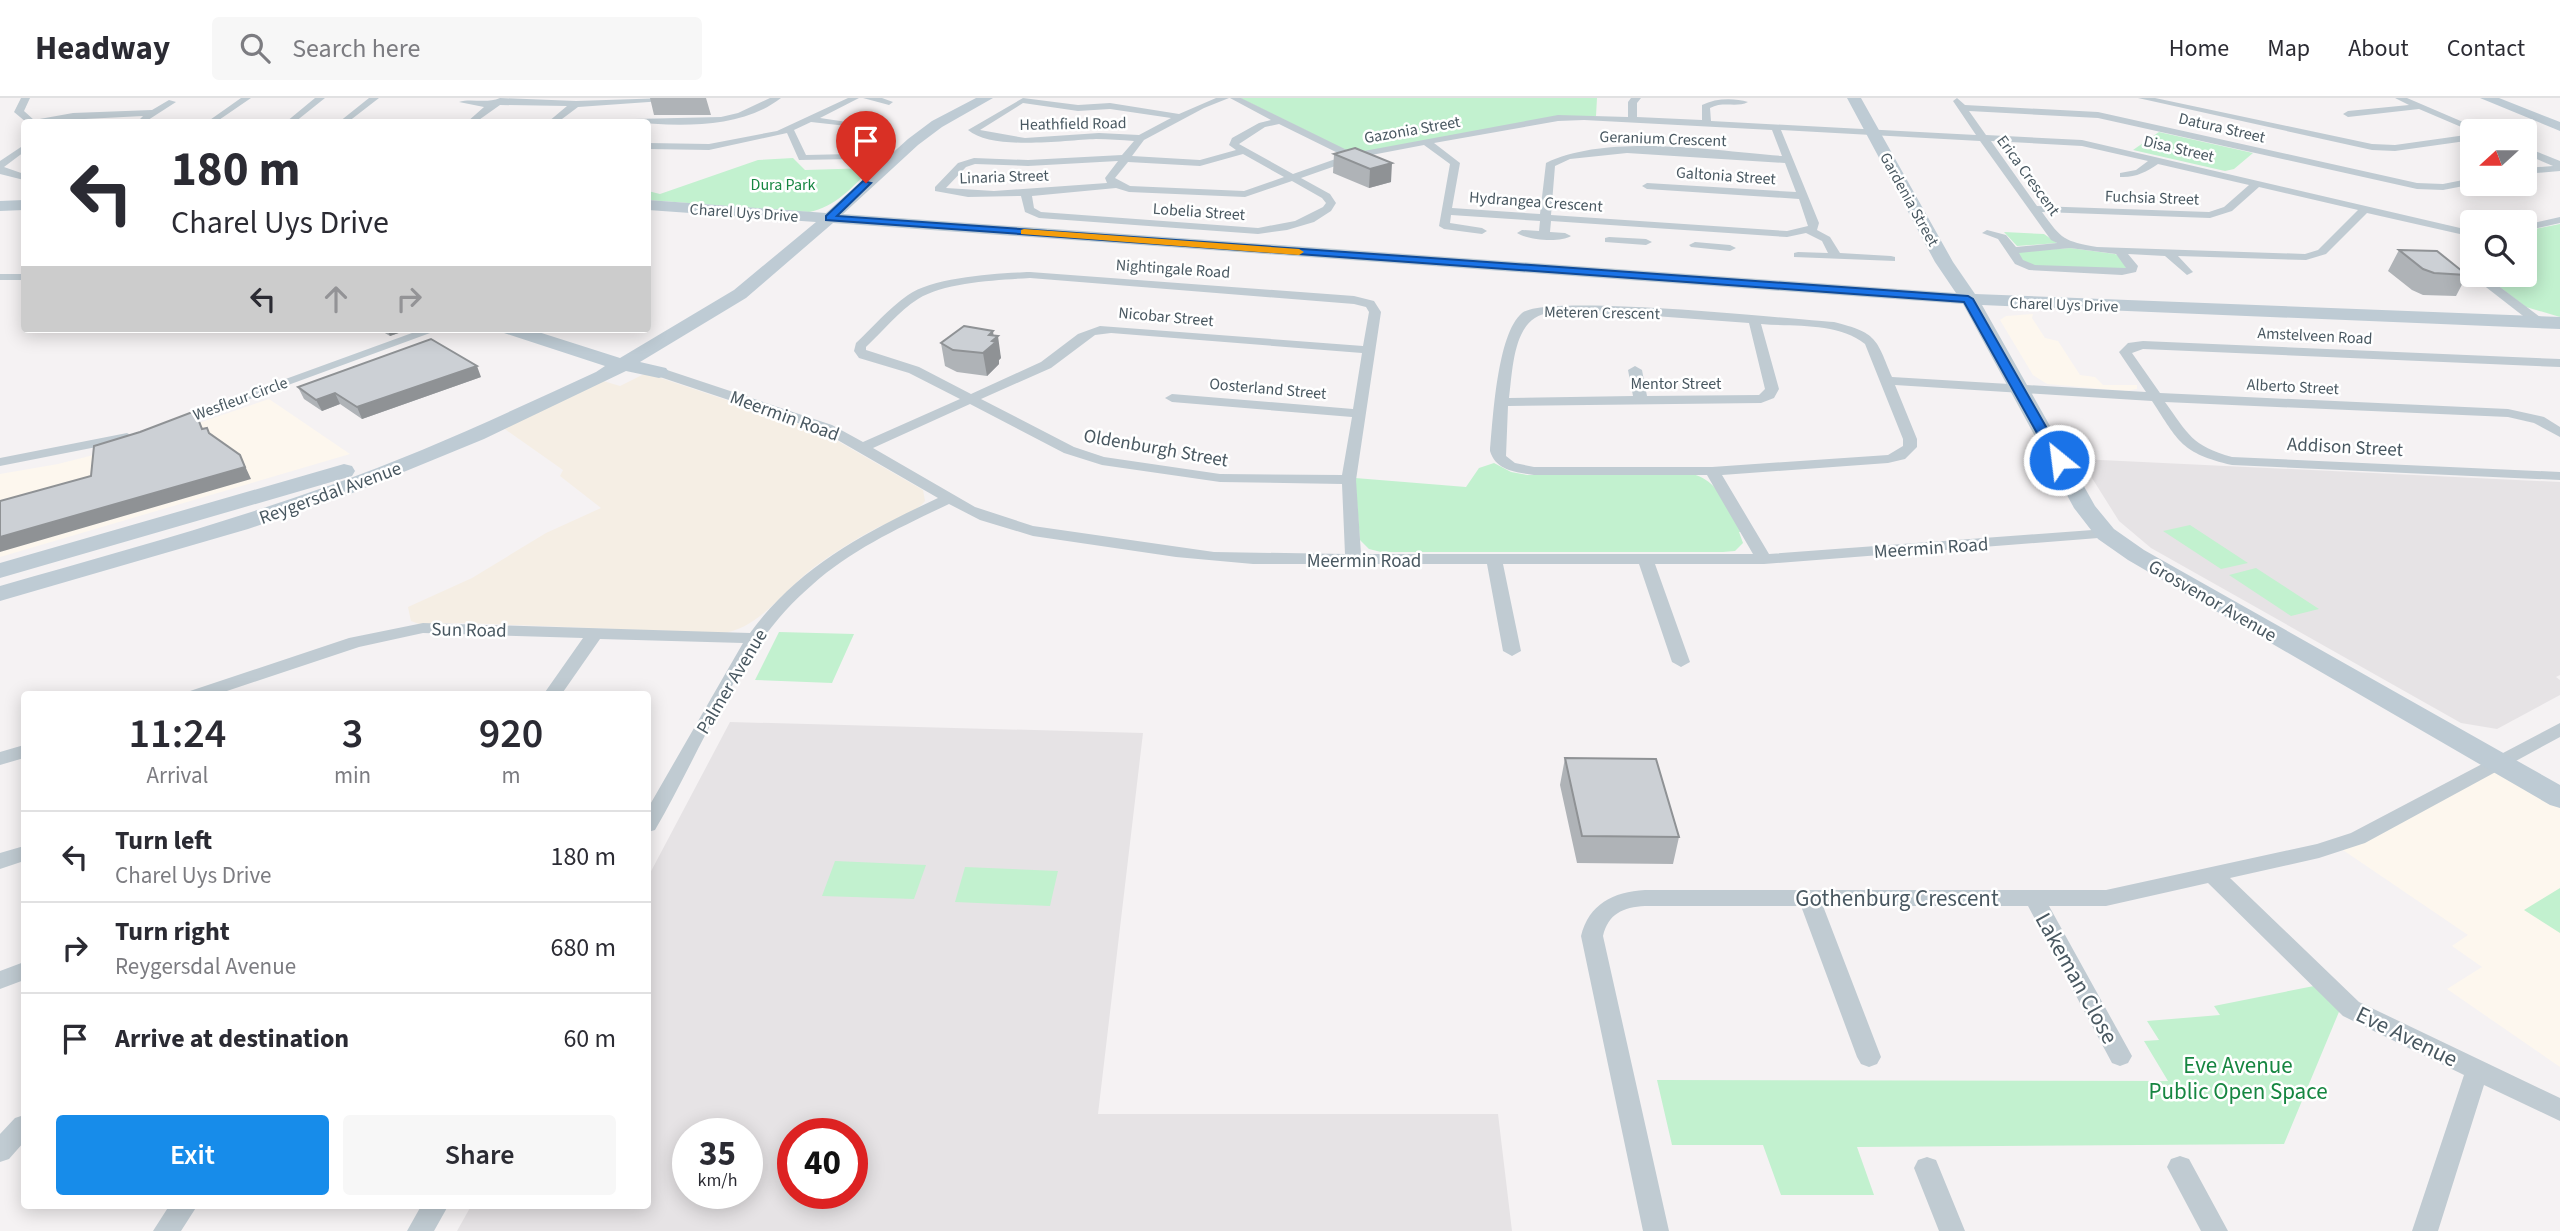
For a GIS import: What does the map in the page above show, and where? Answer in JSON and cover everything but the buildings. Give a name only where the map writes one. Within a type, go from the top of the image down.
[{"type":"main road","name":"Reygersdal Avenue","points":[[0,594],[230,527],[342,489],[477,435],[626,359],[740,294],[925,133],[986,98]]},
{"type":"main road","points":[[2487,98],[2560,127]]},
{"type":"main road","name":"Charel Uys Drive","points":[[651,205],[1968,299]]},
{"type":"main road","name":"Grosvenor Avenue","points":[[1968,299],[2085,508],[2106,534],[2136,555],[2560,798]]},
{"type":"main road","points":[[526,333],[626,359]]},
{"type":"main road","points":[[553,333],[626,359]]},
{"type":"main road","name":"Reygersdal Avenue","points":[[0,570],[401,452],[533,401],[626,359]]},
{"type":"main road","name":"Meermin Road","points":[[626,359],[659,372]]},
{"type":"street","points":[[26,98],[19,113],[27,119]]},
{"type":"street","points":[[216,119],[247,98]]},
{"type":"street","points":[[294,119],[321,98]]},
{"type":"street","points":[[347,119],[375,98]]},
{"type":"street","points":[[463,102],[576,104],[663,98]]},
{"type":"street","points":[[651,121],[727,119],[777,98]]},
{"type":"street","points":[[651,146],[722,145],[787,130],[855,98]]},
{"type":"street","points":[[867,98],[889,102]]},
{"type":"street","points":[[1115,185],[1110,178],[1141,138],[1180,117],[1225,98]]},
{"type":"street","points":[[1234,98],[1351,156]]},
{"type":"street","points":[[1633,120],[1632,102],[1637,98]]},
{"type":"street","name":"Gardenia Street","points":[[1854,98],[1968,299]]},
{"type":"street","name":"Erica Crescent","points":[[1955,98],[2055,238],[2070,245]]},
{"type":"street","points":[[2142,98],[2379,148],[2460,139]]},
{"type":"street","points":[[2399,98],[2460,123]]},
{"type":"street","points":[[1707,124],[1705,107],[1719,99],[1744,102]]},
{"type":"street","name":"Heathfield Road","points":[[1141,138],[1099,136],[1021,141],[973,130],[1021,101],[1028,100],[1082,108],[1110,106],[1180,117]]},
{"type":"street","points":[[144,119],[172,102]]},
{"type":"street","points":[[475,119],[499,102]]},
{"type":"street","points":[[557,119],[576,104]]},
{"type":"street","points":[[2348,114],[2421,107]]},
{"type":"street","name":"Datura Street","points":[[1962,108],[2098,115],[2417,186],[2443,187],[2460,184]]},
{"type":"street","points":[[55,119],[154,113]]},
{"type":"street","name":"Gazonia Street","points":[[1115,185],[1129,189],[1231,195],[1252,193],[1351,156],[1558,118],[1873,133]]},
{"type":"street","points":[[811,119],[844,124]]},
{"type":"street","points":[[1279,121],[1262,125],[1235,140],[1234,145],[1293,177]]},
{"type":"street","points":[[1776,129],[1814,223],[1810,230],[1826,239],[1836,257]]},
{"type":"street","points":[[787,130],[793,133],[803,158],[851,157]]},
{"type":"street","name":"Disa Street","points":[[1873,133],[2082,143],[2460,231]]},
{"type":"street","name":"Hydrangea Crescent","points":[[1426,142],[1455,163],[1446,211],[1787,234],[1810,230]]},
{"type":"street","points":[[676,156],[685,147]]},
{"type":"street","name":"Linaria Street","points":[[971,162],[984,149]]},
{"type":"street","name":"Geranium Crescent","points":[[1545,218],[1551,163],[1593,151],[1614,149],[1789,160]]},
{"type":"street","points":[[21,150],[0,167],[8,174],[21,176]]},
{"type":"street","name":"Linaria Street","points":[[1115,185],[972,195],[940,191],[940,187],[962,165],[971,162],[1028,163],[1124,159],[1200,163],[1244,151]]},
{"type":"street","points":[[2538,156],[2560,167]]},
{"type":"street","points":[[2124,174],[2139,172],[2158,159]]},
{"type":"street","points":[[2538,170],[2560,167]]},
{"type":"street","name":"Lobelia Street","points":[[1026,192],[1029,211],[1039,215],[1266,231],[1287,228],[1323,212],[1331,205],[1326,197],[1293,177]]},
{"type":"street","name":"Fuchsia Street","points":[[2035,209],[2210,215],[2228,209],[2258,183]]},
{"type":"street","name":"Galtonia Street","points":[[1647,186],[1804,196]]},
{"type":"street","points":[[0,206],[21,205]]},
{"type":"street","points":[[2013,251],[2070,245],[2119,251],[2291,258],[2312,256],[2322,252],[2366,208]]},
{"type":"street","points":[[1446,211],[1444,226],[1482,231]]},
{"type":"street","points":[[1544,235],[1545,218]]},
{"type":"street","points":[[2537,225],[2560,220]]},
{"type":"street","points":[[1626,223],[1628,241]]},
{"type":"street","points":[[1710,229],[1712,246]]},
{"type":"street","points":[[1522,233],[1565,236]]},
{"type":"street","points":[[1987,233],[2002,237],[2018,262],[2033,268],[2122,272],[2132,270],[2132,266],[2119,251]]},
{"type":"street","points":[[1609,240],[1646,242]]},
{"type":"street","points":[[1695,245],[1730,247]]},
{"type":"street","points":[[2169,253],[2188,272]]},
{"type":"street","points":[[1798,255],[1891,259]]},
{"type":"street","name":"Nightingale Road","points":[[970,398],[914,370],[864,355],[860,346],[919,292],[979,279],[1021,275],[1360,301],[1370,304],[1376,310],[1349,480],[1353,560]]},
{"type":"street","points":[[0,277],[21,277]]},
{"type":"street","points":[[2493,287],[2540,323]]},
{"type":"street","name":"Charel Uys Drive","points":[[1968,299],[2560,323]]},
{"type":"street","name":"Meteren Crescent","points":[[1555,309],[1624,311],[1841,327],[1858,332],[1869,339],[1911,443],[1908,451],[1900,456],[1712,471],[1518,469],[1502,461],[1497,454],[1503,402],[1510,350],[1522,320],[1534,312],[1555,309]]},
{"type":"street","points":[[1820,317],[1839,321],[1841,327]]},
{"type":"street","name":"Mentor Street","points":[[1503,402],[1751,400],[1769,395],[1772,389],[1758,320]]},
{"type":"street","name":"Nicobar Street","points":[[862,447],[1053,361],[1080,336],[1100,329],[1370,350]]},
{"type":"street","name":"Wesfleur Circle","points":[[168,424],[424,333]]},
{"type":"street","name":"Amstelveen Road","points":[[2155,397],[2125,354],[2128,348],[2143,345],[2560,363]]},
{"type":"street","points":[[1634,370],[1641,401]]},
{"type":"street","name":"Meermin Road","points":[[659,372],[809,421],[862,447],[982,516],[1027,530],[1151,551],[1234,559],[1764,559],[2106,534]]},
{"type":"street","points":[[1887,380],[2019,389]]},
{"type":"street","name":"Alberto Street","points":[[2019,389],[2508,413],[2539,420],[2560,433]]},
{"type":"street","name":"Addison Street","points":[[2155,397],[2187,443],[2205,454],[2223,459],[2560,475]]},
{"type":"street","name":"Oldenburgh Street","points":[[970,398],[1069,450],[1102,461],[1235,480],[1349,480]]},
{"type":"street","name":"Oosterland Street","points":[[1172,398],[1360,414]]},
{"type":"street","points":[[0,462],[85,447],[142,432]]},
{"type":"street","points":[[1712,471],[1764,559]]},
{"type":"street","name":"Palmer Avenue","points":[[651,820],[752,638],[787,599],[824,567],[873,536],[950,498]]},
{"type":"street","points":[[1645,559],[1681,662]]},
{"type":"street","points":[[1494,560],[1512,651]]},
{"type":"street","name":"Sun Road","points":[[208,691],[355,642],[402,631],[443,627],[752,638]]},
{"type":"street","points":[[555,691],[595,634]]},
{"type":"street","name":"Gothenburg Crescent","points":[[1656,1231],[1592,936],[1597,918],[1612,904],[1633,898],[2106,898],[2319,851],[2358,838],[2560,729]]},
{"type":"street","points":[[0,759],[21,752]]},
{"type":"street","points":[[0,861],[21,854]]},
{"type":"street","name":"Eve Avenue","points":[[2213,875],[2351,1009],[2560,1110]]},
{"type":"street","points":[[1809,898],[1869,1057]]},
{"type":"street","name":"Lakeman Close","points":[[2035,899],[2120,1056]]},
{"type":"street","points":[[0,980],[21,972]]},
{"type":"street","points":[[2425,1231],[2477,1070]]},
{"type":"street","points":[[0,1151],[21,1129]]},
{"type":"street","points":[[2180,1167],[2215,1231]]},
{"type":"street","points":[[1927,1168],[1952,1231]]},
{"type":"street","points":[[166,1231],[182,1209]]},
{"type":"street","points":[[421,1231],[433,1209]]},
{"type":"shaded area","points":[[2033,314],[2032,318],[2045,338],[2058,341],[2080,375],[2095,377],[2103,385],[2137,385],[2137,389],[2126,391],[2047,384],[2033,375],[2000,320],[2006,316]]},
{"type":"shaded area","points":[[269,399],[350,454],[0,557],[0,474],[58,464],[137,444]]},
{"type":"shaded area","points":[[2080,459],[2560,482],[2560,675],[2556,677],[2560,680],[2560,695],[2497,729],[2461,723],[2151,548],[2119,521]]},
{"type":"shaded area","points":[[730,722],[1143,733],[1098,1114],[1498,1114],[1512,1231],[457,1231],[469,1209],[651,1209],[651,871]]},
{"type":"shaded area","points":[[2498,763],[2560,798],[2560,1067],[2447,989],[2482,967],[2452,946],[2468,935],[2337,846]]},
{"type":"green space","points":[[1240,98],[1597,98],[1596,116],[1557,117],[1363,152],[1349,152]]},
{"type":"green space","points":[[2159,132],[2253,153],[2234,169],[2225,171],[2133,150]]},
{"type":"green space","name":"Dura Park","points":[[793,158],[805,170],[871,168],[835,201],[809,212],[651,200],[651,192],[660,194],[758,160]]},
{"type":"green space","points":[[2560,224],[2560,317],[2526,307],[2500,287],[2537,287],[2537,229]]},
{"type":"green space","points":[[2004,232],[2044,234],[2057,243],[2017,246]]},
{"type":"green space","points":[[2070,248],[2115,254],[2127,269],[2035,267],[2022,262],[2017,252]]},
{"type":"green space","points":[[1494,463],[1511,472],[1527,475],[1693,474],[1717,490],[1741,532],[1743,543],[1735,551],[1723,552],[1381,552],[1369,549],[1360,540],[1355,478],[1466,487],[1479,468]]},
{"type":"green space","points":[[2190,525],[2248,563],[2221,569],[2163,531]]},
{"type":"green space","points":[[2256,568],[2319,609],[2291,616],[2229,575]]},
{"type":"green space","points":[[779,632],[854,634],[832,683],[755,680]]},
{"type":"green space","points":[[835,861],[926,865],[914,899],[822,896]]},
{"type":"green space","points":[[965,867],[1058,871],[1050,906],[955,902]]},
{"type":"green space","points":[[2560,888],[2560,933],[2524,910]]},
{"type":"green space","name":"Eve Avenue Public Open Space","points":[[2314,986],[2341,1007],[2284,1144],[1857,1147],[1874,1195],[1781,1195],[1763,1145],[1672,1145],[1657,1080],[2168,1081],[2144,1041],[2159,1040],[2147,1021],[2220,1015],[2214,1006]]},
{"type":"sand","points":[[646,373],[822,432],[923,490],[925,501],[907,514],[831,555],[760,616],[735,630],[722,633],[463,623],[419,624],[411,621],[408,607],[472,578],[546,533],[601,508],[560,476],[563,470],[502,427],[600,380],[620,386]]},
{"type":"slow traffic","points":[[1024,232],[1299,252]]},
{"type":"route","points":[[866,183],[829,218],[1968,299],[2059,460]]}]
